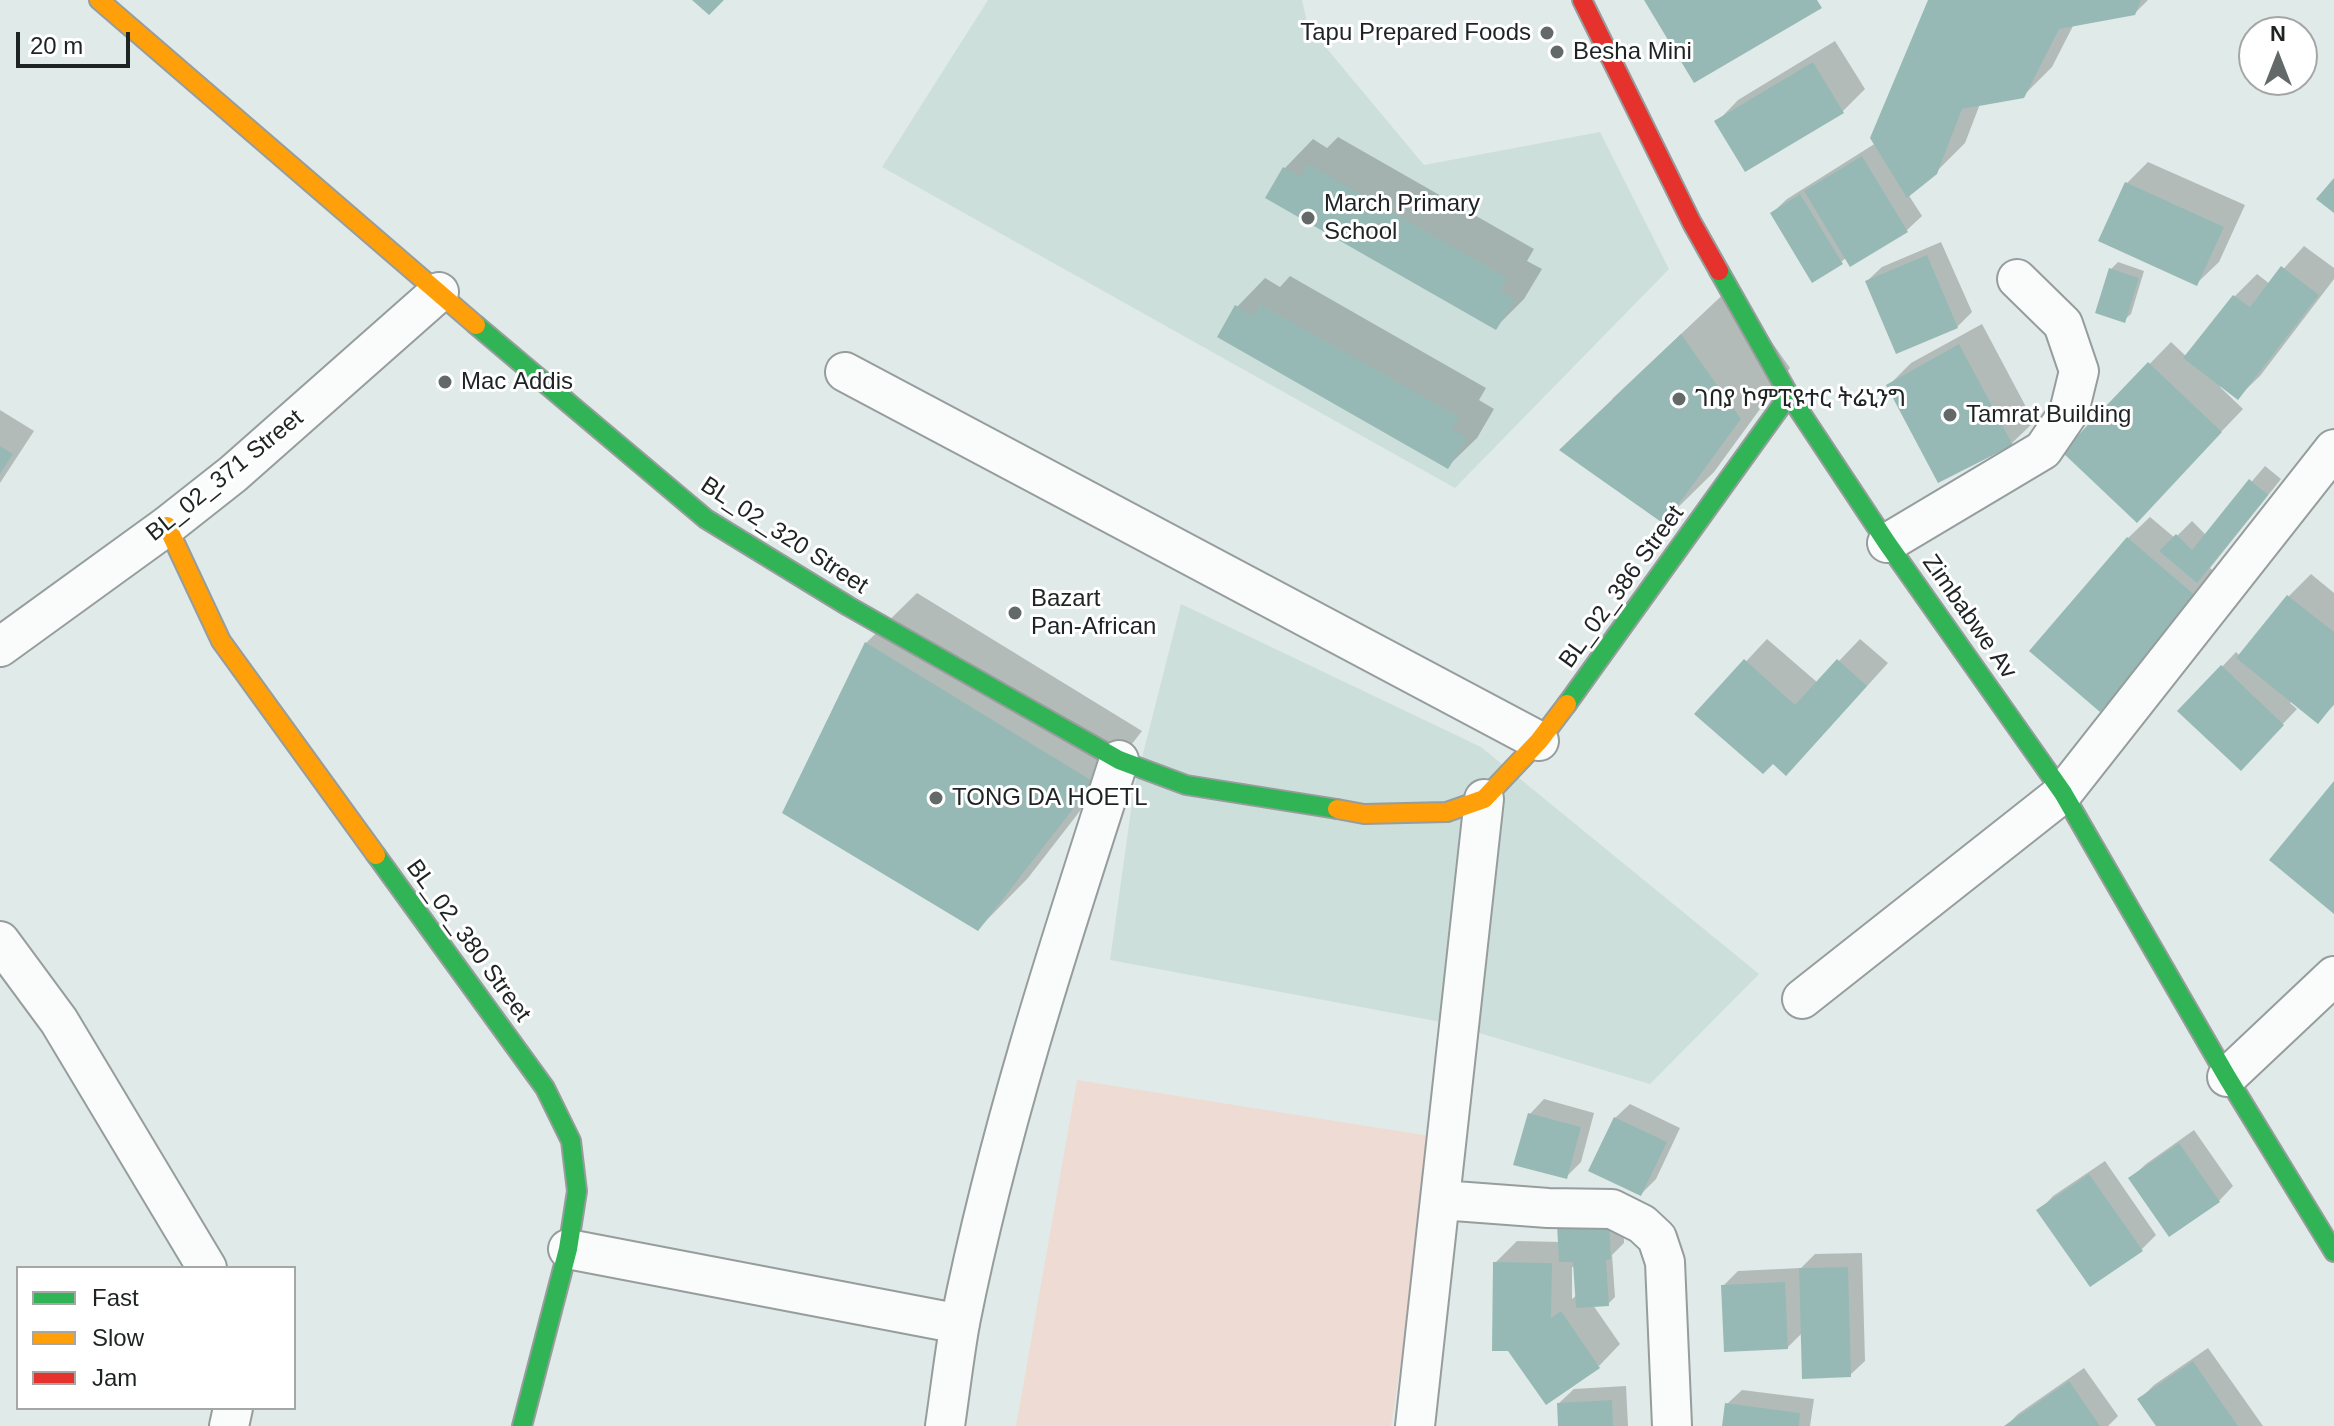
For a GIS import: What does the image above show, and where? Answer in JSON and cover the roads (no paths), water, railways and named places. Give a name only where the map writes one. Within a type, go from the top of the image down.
[{"type":"street","name":"BL_02_320 Street","points":[[99,0],[596,429],[706,519],[848,606],[1119,760],[1186,785],[1364,814],[1447,812],[1484,799]]},
{"type":"street","name":"Zimbabwe Av","points":[[1582,0],[1692,223],[1789,395],[1887,543],[2063,793],[2227,1077],[2334,1252]]},
{"type":"street","points":[[1887,543],[2043,450],[2069,412],[2079,371],[2063,324],[2017,279]]},
{"type":"street","name":"BL_02_371 Street","points":[[0,647],[167,526],[233,474],[439,292]]},
{"type":"street","points":[[845,372],[1539,741]]},
{"type":"street","name":"BL_02_386 Street","points":[[1484,799],[1539,741],[1789,395]]},
{"type":"street","points":[[1802,999],[2063,793],[2334,449]]},
{"type":"street","name":"BL_02_380 Street","points":[[167,526],[221,641],[545,1088],[571,1141],[577,1191],[568,1249],[522,1426]]},
{"type":"street","points":[[945,1426],[960,1324],[997,1166],[1039,1009],[1119,760]]},
{"type":"street","points":[[1415,1426],[1484,799]]},
{"type":"street","points":[[0,941],[59,1021],[206,1266]]},
{"type":"street","points":[[2227,1077],[2334,976]]},
{"type":"street","points":[[1441,1200],[1612,1209],[1642,1224],[1657,1238],[1665,1262],[1672,1426]]},
{"type":"street","points":[[568,1249],[960,1324]]},
{"type":"place","name":"Tapu Prepared Foods","points":[[1547,33]]},
{"type":"place","name":"Besha Mini","points":[[1557,52]]},
{"type":"place","name":"March Primary School","points":[[1308,218]]},
{"type":"place","name":"Mac Addis","points":[[445,382]]},
{"type":"place","name":"ገበያ ኮምፒዩተር ትሬኒንግ","points":[[1679,399]]},
{"type":"place","name":"Tamrat Building","points":[[1950,415]]},
{"type":"place","name":"Bazart Pan-African","points":[[1015,613]]},
{"type":"place","name":"TONG DA HOETL","points":[[936,798]]}]
